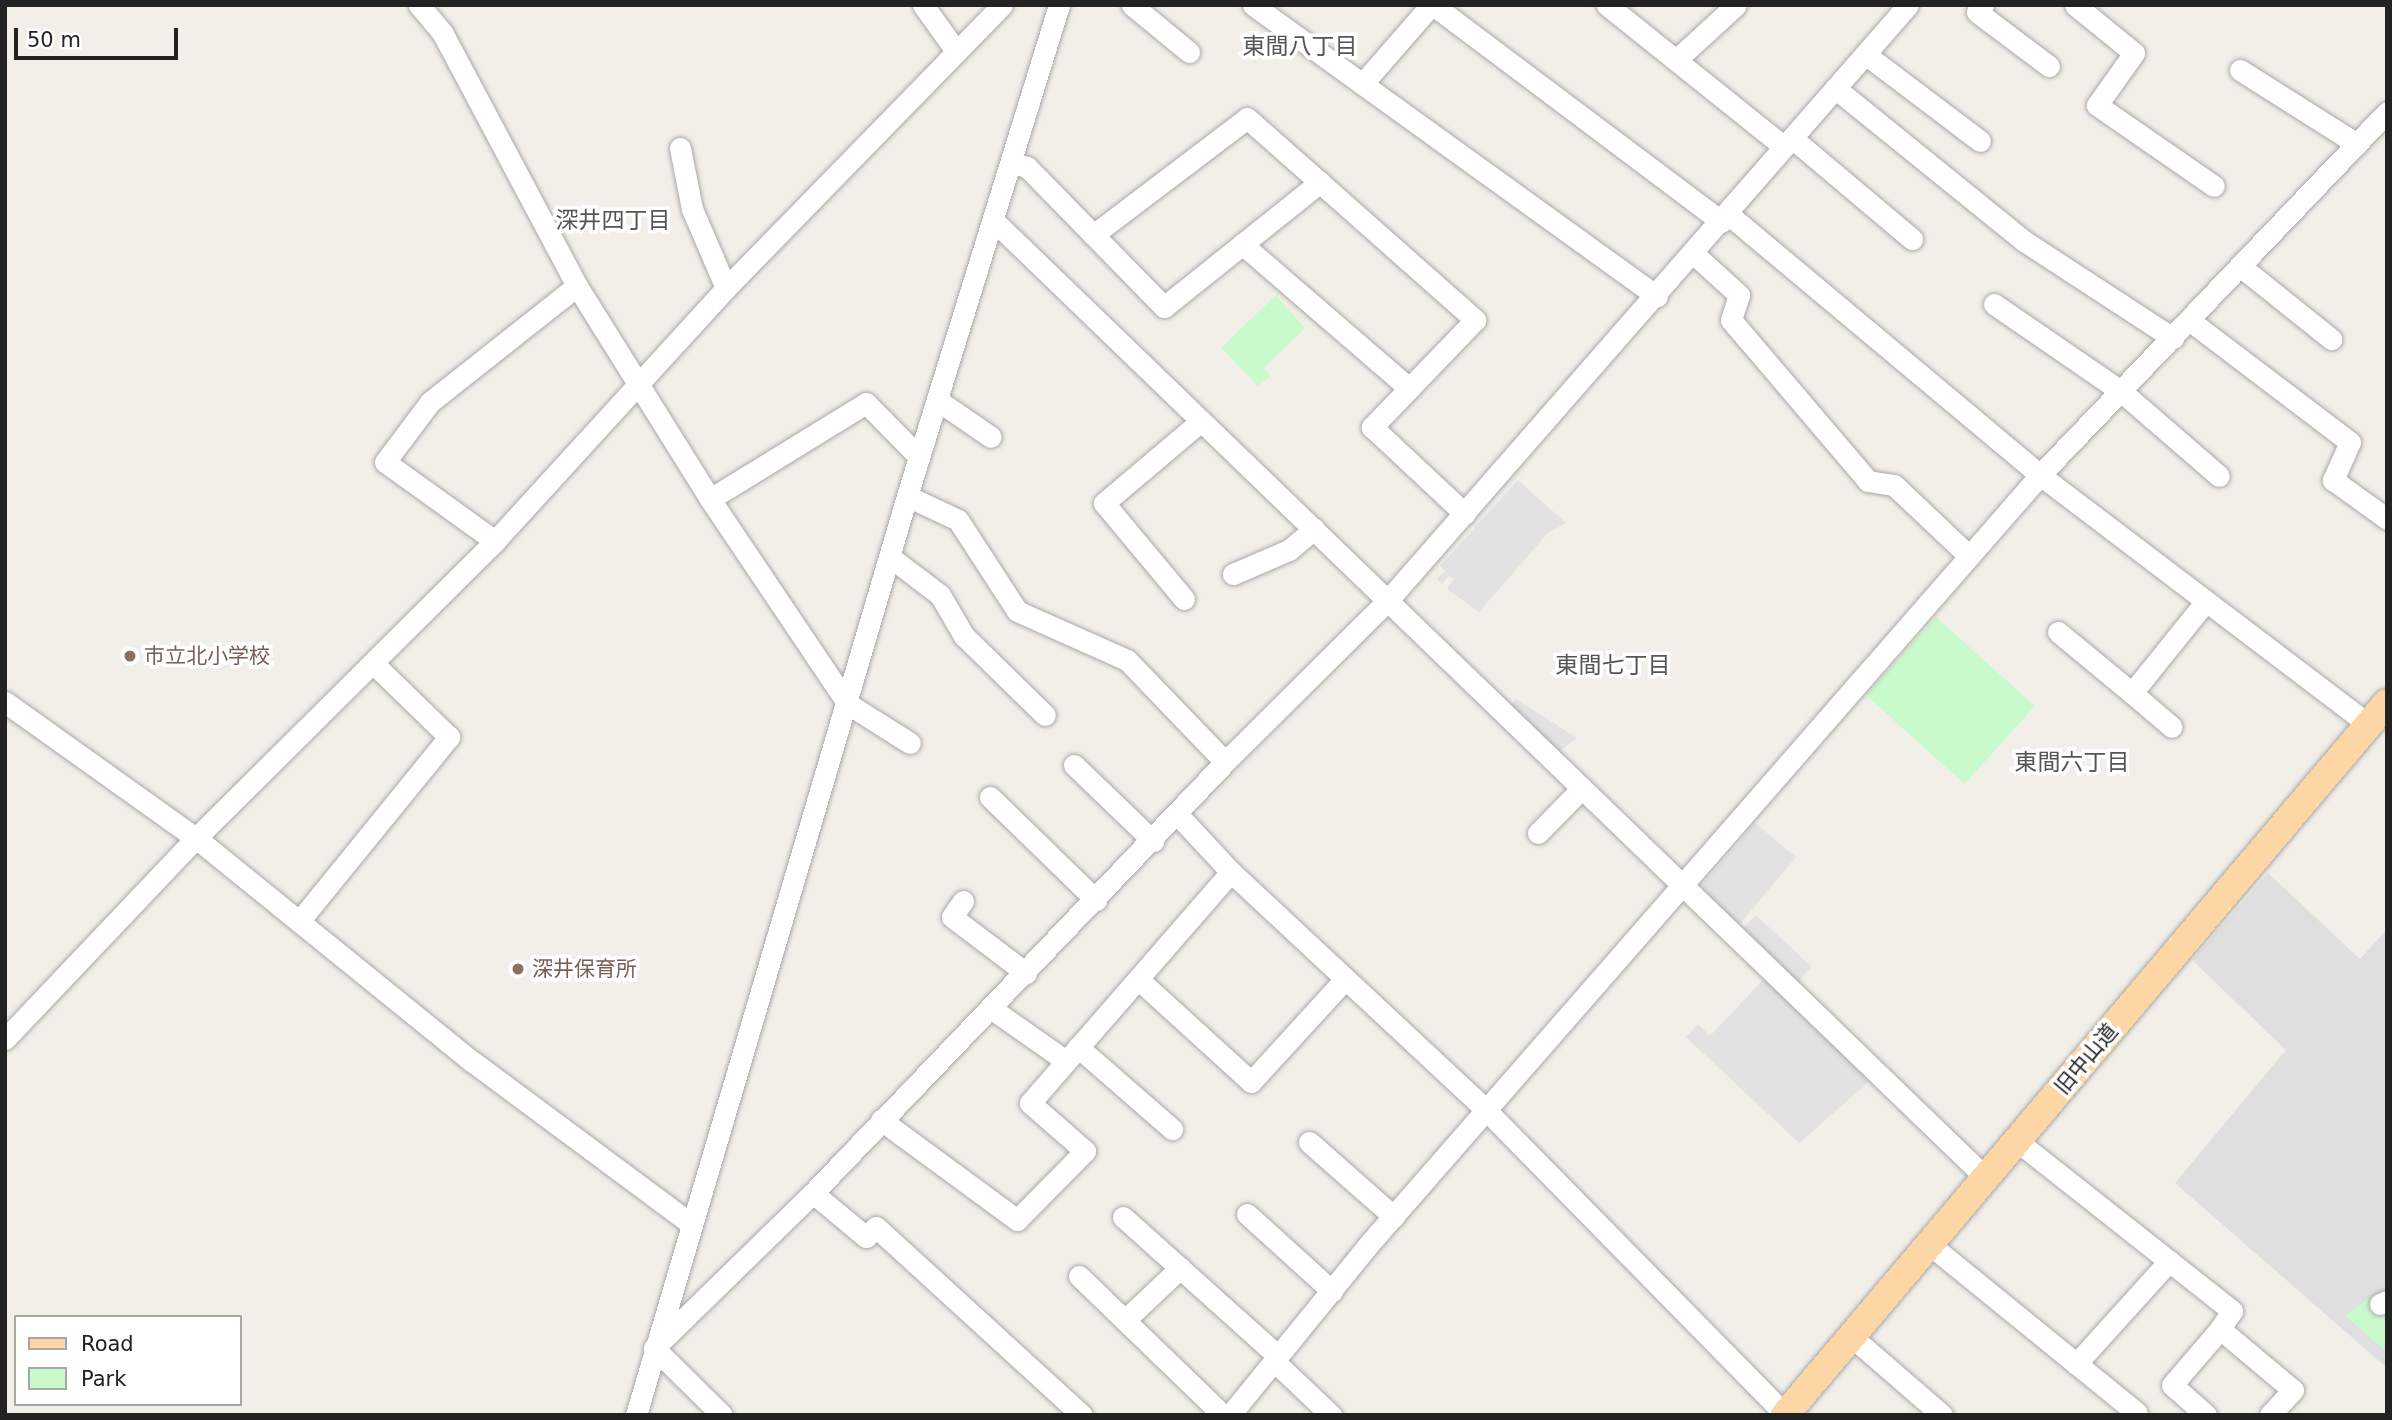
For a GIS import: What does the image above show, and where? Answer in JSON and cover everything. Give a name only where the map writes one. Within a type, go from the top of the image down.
[{"type":"main road","name":"旧中山道","points":[[1785,1415],[2387,703]]},
{"type":"street","points":[[419,5],[443,34],[577,286],[710,499],[848,704],[910,743]]},
{"type":"street","points":[[923,5],[956,51]]},
{"type":"street","points":[[5,1039],[196,838],[495,541],[726,288],[1002,5]]},
{"type":"street","points":[[636,1415],[848,704],[907,496],[1013,163],[1059,5]]},
{"type":"street","points":[[1132,5],[1189,52]]},
{"type":"street","points":[[1253,5],[1364,82],[1657,296]]},
{"type":"street","points":[[1364,82],[1432,5],[1725,218],[2040,475],[2368,724]]},
{"type":"street","points":[[1676,60],[1736,5]]},
{"type":"street","points":[[654,1348],[813,1193],[1178,815],[1225,762],[1388,600],[1694,254],[1908,5]]},
{"type":"street","points":[[1983,5],[1977,12],[2049,66]]},
{"type":"street","points":[[2075,5],[2134,53],[2097,104],[2214,186]]},
{"type":"street","points":[[1609,6],[1912,239]]},
{"type":"street","points":[[1865,54],[1980,141]]},
{"type":"street","points":[[2240,70],[2357,144]]},
{"type":"street","points":[[1835,88],[2024,241],[2173,338]]},
{"type":"street","points":[[1230,1415],[1486,1110],[2040,475],[2387,112]]},
{"type":"street","points":[[1093,235],[1247,118],[1475,320],[1372,427],[1465,514]]},
{"type":"street","points":[[680,148],[692,209],[726,288]]},
{"type":"street","points":[[1013,163],[1027,167],[1164,307],[1320,181]]},
{"type":"street","points":[[994,221],[1986,1178]]},
{"type":"street","points":[[1242,244],[1409,388]]},
{"type":"street","points":[[1694,254],[1739,295],[1731,320],[1868,481],[1894,485],[1969,556]]},
{"type":"street","points":[[2240,266],[2331,339]]},
{"type":"street","points":[[495,541],[385,462],[430,402],[577,286]]},
{"type":"street","points":[[1994,304],[2122,392],[2219,476]]},
{"type":"street","points":[[2189,320],[2350,442],[2333,480],[2387,519]]},
{"type":"street","points":[[937,400],[991,437]]},
{"type":"street","points":[[710,499],[866,403],[919,457]]},
{"type":"street","points":[[1184,599],[1104,503],[1202,421]]},
{"type":"street","points":[[907,496],[958,520],[1017,611],[1126,660],[1225,762]]},
{"type":"street","points":[[1233,574],[1289,550],[1314,529]]},
{"type":"street","points":[[890,557],[940,595],[964,636],[984,658],[1004,670],[1045,715]]},
{"type":"street","points":[[2132,693],[2206,601]]},
{"type":"street","points":[[2058,632],[2172,727]]},
{"type":"street","points":[[301,919],[449,737],[373,663]]},
{"type":"street","points":[[5,702],[196,838],[301,919],[473,1062],[691,1224]]},
{"type":"street","points":[[1074,765],[1153,841]]},
{"type":"street","points":[[1538,833],[1582,788]]},
{"type":"street","points":[[990,797],[1096,900]]},
{"type":"street","points":[[1178,815],[1231,872],[1486,1110],[1785,1415]]},
{"type":"street","points":[[881,1120],[1017,1220],[1085,1151],[1030,1103],[1231,872]]},
{"type":"street","points":[[963,901],[952,916],[1026,973]]},
{"type":"street","points":[[1138,979],[1251,1082],[1345,979]]},
{"type":"street","points":[[992,1009],[1072,1054],[1172,1129]]},
{"type":"street","points":[[2017,1141],[2232,1311],[2172,1385],[2206,1415]]},
{"type":"street","points":[[1309,1142],[1394,1217]]},
{"type":"street","points":[[813,1193],[866,1237],[876,1227],[1082,1415]]},
{"type":"street","points":[[1247,1214],[1332,1291]]},
{"type":"street","points":[[1123,1217],[1276,1358],[1331,1415]]},
{"type":"street","points":[[1928,1244],[2137,1413]]},
{"type":"street","points":[[2076,1364],[2169,1261]]},
{"type":"street","points":[[1125,1320],[1180,1268]]},
{"type":"street","points":[[1079,1276],[1223,1415]]},
{"type":"street","points":[[2220,1329],[2293,1390],[2270,1415]]},
{"type":"street","points":[[1852,1337],[1941,1415]]},
{"type":"street","points":[[654,1348],[722,1415]]},
{"type":"shaded area","points":[[1518,480],[1566,523],[1548,533],[1479,612],[1447,589],[1454,579],[1449,576],[1442,584],[1437,579],[1445,571],[1440,566]]},
{"type":"shaded area","points":[[1516,699],[1577,738],[1557,753],[1508,707]]},
{"type":"shaded area","points":[[1755,823],[1796,857],[1739,925],[1703,894],[1703,884]]},
{"type":"shaded area","points":[[2268,873],[2360,959],[2387,929],[2387,1368],[2175,1183],[2286,1050],[2192,960]]},
{"type":"shaded area","points":[[1756,915],[1812,967],[1797,983],[1741,931]]},
{"type":"shaded area","points":[[1765,978],[1870,1081],[1799,1143],[1686,1037],[1698,1024],[1710,1036]]},
{"type":"green space","points":[[1276,295],[1305,328],[1264,368],[1271,376],[1258,386],[1221,348]]},
{"type":"green space","points":[[1936,617],[2035,706],[1965,784],[1866,695]]},
{"type":"green space","points":[[2372,1296],[2380,1313],[2387,1310],[2387,1352],[2345,1316]]},
{"type":"place","name":"市立北小学校","points":[[130,656]]},
{"type":"place","name":"深井保育所","points":[[518,969]]},
{"type":"district","name":"東間八丁目","points":[[1300,46]]},
{"type":"district","name":"深井四丁目","points":[[613,220]]},
{"type":"district","name":"東間七丁目","points":[[1613,665]]},
{"type":"district","name":"東間六丁目","points":[[2072,762]]}]
